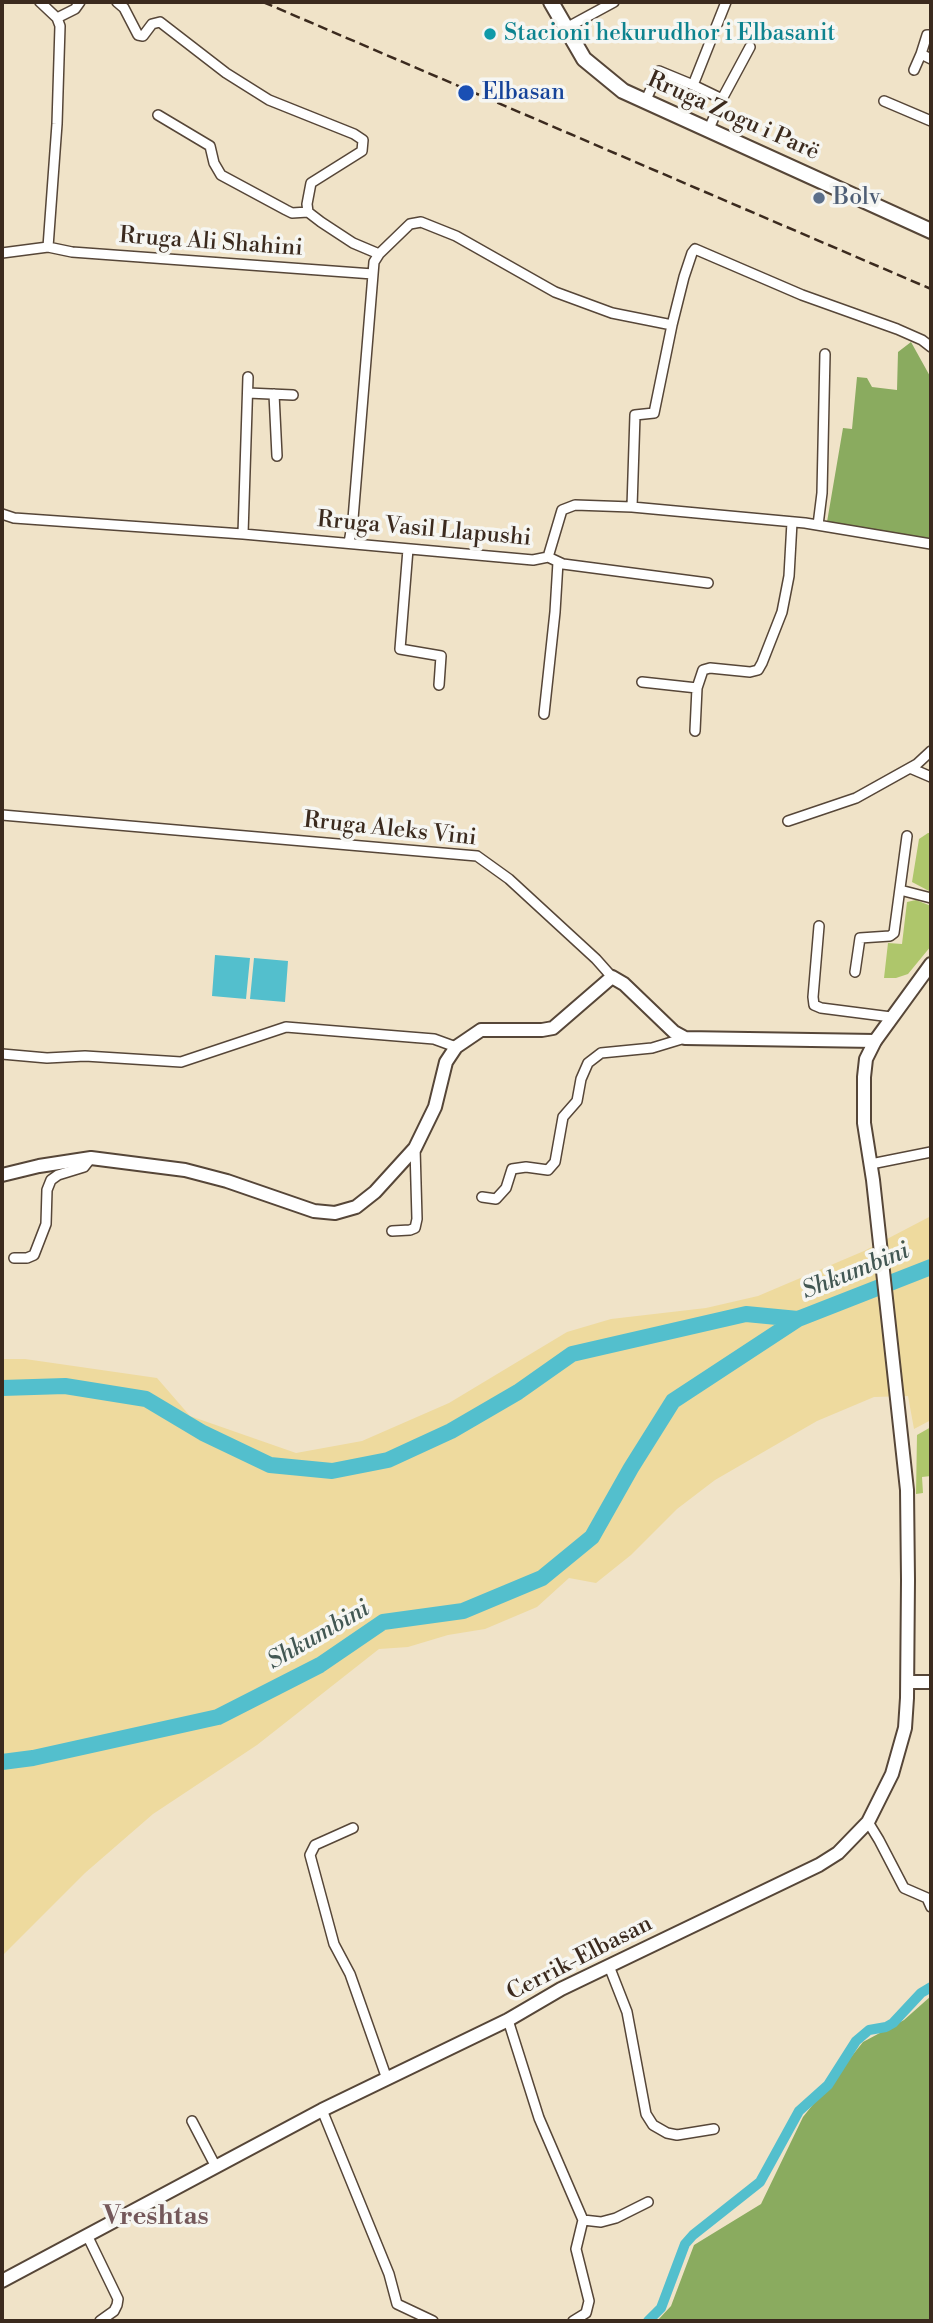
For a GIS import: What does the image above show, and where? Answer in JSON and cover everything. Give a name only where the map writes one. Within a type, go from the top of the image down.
[{"type":"main road","name":"Rruga Zogu i Parë","points":[[551,2],[568,27],[583,59],[623,92],[931,231]]},
{"type":"main road","points":[[871,1164],[864,1123],[866,1059],[874,1041],[931,964]]},
{"type":"main road","name":"Rruga Aleks Vini","points":[[612,977],[624,984],[674,1032],[685,1038]]},
{"type":"main road","points":[[2,1175],[91,1158],[185,1170],[227,1181],[314,1211],[335,1213],[356,1207],[375,1192],[415,1149],[435,1107],[446,1062],[456,1047],[481,1030],[553,1028],[612,977]]},
{"type":"main road","points":[[685,1038],[874,1041]]},
{"type":"main road","name":"Cerrik-Elbasan","points":[[2,2281],[321,2110],[508,2020],[561,1989],[819,1865],[838,1853],[868,1822],[900,1752],[907,1711],[908,1682],[907,1490],[871,1164]]},
{"type":"main road","points":[[908,1682],[931,1682]]},
{"type":"street","points":[[40,2],[57,18],[60,33],[48,247]]},
{"type":"street","points":[[57,18],[75,9],[80,2]]},
{"type":"street","points":[[117,2],[124,8],[138,35],[143,36],[152,24],[160,22],[226,73],[269,100],[354,134],[363,141],[362,151],[311,183],[307,198],[308,212]]},
{"type":"street","points":[[568,27],[614,2]]},
{"type":"street","points":[[693,85],[726,2]]},
{"type":"street","points":[[914,70],[928,35],[931,35]]},
{"type":"street","points":[[709,131],[722,99],[750,47]]},
{"type":"street","points":[[921,54],[931,59]]},
{"type":"street","points":[[645,102],[659,71],[722,99]]},
{"type":"street","points":[[884,101],[931,121]]},
{"type":"street","points":[[158,115],[210,146],[214,163],[221,175],[292,213],[308,212],[345,238],[379,254]]},
{"type":"street","points":[[349,543],[374,262],[410,223],[421,222],[456,236],[555,292],[612,313],[672,325]]},
{"type":"street","name":"Rruga Ali Shahini","points":[[2,253],[48,247],[85,253],[373,274]]},
{"type":"street","points":[[632,507],[635,415],[654,413],[684,277],[691,253],[695,249],[802,295],[897,328],[931,347]]},
{"type":"street","points":[[818,525],[822,493],[821,433],[825,354]]},
{"type":"street","points":[[243,534],[248,377]]},
{"type":"street","points":[[248,393],[293,396]]},
{"type":"street","points":[[274,394],[277,456]]},
{"type":"street","name":"Rruga Vasil Llapushi","points":[[2,514],[14,518],[243,534],[533,560],[548,557],[558,518],[567,506],[632,507],[792,522],[931,544]]},
{"type":"street","points":[[695,732],[698,688],[703,670],[710,668],[750,671],[758,670],[762,663],[782,612],[789,576],[792,522]]},
{"type":"street","points":[[408,549],[400,649],[441,656],[439,685]]},
{"type":"street","points":[[548,557],[558,562],[708,583]]},
{"type":"street","points":[[544,714],[558,562]]},
{"type":"street","points":[[642,682],[698,688]]},
{"type":"street","points":[[788,821],[856,798],[910,768],[931,751]]},
{"type":"street","points":[[910,768],[931,776]]},
{"type":"street","name":"Rruga Aleks Vini","points":[[2,815],[477,856],[509,879],[612,977]]},
{"type":"street","points":[[855,971],[860,938],[890,936],[894,933],[908,836]]},
{"type":"street","points":[[900,890],[931,898]]},
{"type":"street","points":[[818,926],[814,1005],[891,1017]]},
{"type":"street","points":[[2,1054],[181,1062],[286,1027],[434,1039],[456,1047]]},
{"type":"street","points":[[482,1197],[496,1199],[506,1188],[512,1169],[526,1167],[548,1170],[555,1161],[563,1117],[577,1101],[580,1079],[588,1063],[601,1053],[652,1048],[685,1038]]},
{"type":"street","points":[[392,1231],[415,1227],[415,1149]]},
{"type":"street","points":[[871,1164],[931,1152]]},
{"type":"street","points":[[14,1258],[34,1255],[46,1224],[47,1191],[51,1180],[84,1167],[91,1158]]},
{"type":"street","points":[[868,1822],[904,1888],[927,1898],[931,1907]]},
{"type":"street","points":[[352,1828],[315,1845],[310,1856],[334,1944],[350,1974],[387,2079]]},
{"type":"street","points":[[609,1966],[627,2012],[646,2115],[653,2124],[667,2133],[677,2135],[713,2129]]},
{"type":"street","points":[[508,2020],[539,2118],[583,2220],[576,2249],[589,2301],[586,2313],[573,2321]]},
{"type":"street","points":[[321,2110],[388,2274],[397,2304],[433,2321]]},
{"type":"street","points":[[192,2121],[216,2167]]},
{"type":"street","points":[[583,2220],[601,2222],[616,2218],[648,2202]]},
{"type":"street","points":[[87,2235],[118,2299],[114,2311],[100,2321]]},
{"type":"green space","points":[[911,342],[931,378],[931,539],[827,522],[843,428],[852,429],[857,377],[867,378],[872,387],[897,390],[898,352]]},
{"type":"green space","points":[[931,833],[931,892],[912,882],[919,839]]},
{"type":"green space","points":[[916,900],[931,906],[931,946],[908,974],[884,978],[888,943],[902,944],[907,902]]},
{"type":"green space","points":[[931,1427],[931,1476],[922,1477],[923,1493],[916,1494],[917,1435]]},
{"type":"green space","points":[[931,1996],[931,2321],[657,2321],[671,2306],[694,2245],[761,2204],[803,2117],[863,2042],[904,2020]]},
{"type":"sand","name":"Shkumbini","points":[[931,1216],[931,1420],[914,1429],[908,1396],[874,1397],[817,1421],[715,1480],[677,1509],[631,1555],[596,1583],[569,1578],[537,1607],[485,1629],[448,1635],[408,1647],[379,1649],[257,1745],[153,1814],[85,1873],[2,1956],[2,1359],[25,1359],[157,1378],[190,1416],[296,1453],[362,1441],[449,1403],[567,1332],[611,1319],[706,1308],[758,1296],[864,1251]]},
{"type":"water","points":[[215,955],[250,958],[246,999],[212,996]]},
{"type":"water","points":[[254,958],[288,961],[285,1002],[250,999]]},
{"type":"waterway","name":"Shkumbini","points":[[2,1762],[33,1758],[218,1717],[320,1665],[383,1622],[463,1611],[542,1578],[592,1537],[673,1401],[798,1319],[931,1267]]},
{"type":"waterway","name":"Shkumbini","points":[[2,1388],[65,1386],[146,1399],[203,1433],[270,1465],[332,1471],[388,1460],[451,1431],[518,1392],[572,1354],[746,1314],[798,1319]]},
{"type":"waterway","points":[[648,2321],[661,2308],[685,2244],[760,2182],[799,2111],[828,2085],[856,2041],[869,2030],[893,2023],[921,1993],[931,1987]]},
{"type":"railway","points":[[263,2],[931,289]]},
{"type":"place","name":"Stacioni hekurudhor i Elbasanit","points":[[490,34]]},
{"type":"place","name":"Elbasan","points":[[466,93]]},
{"type":"place","name":"Bolv","points":[[819,198]]},
{"type":"district","name":"Vreshtas","points":[[156,2218]]}]
